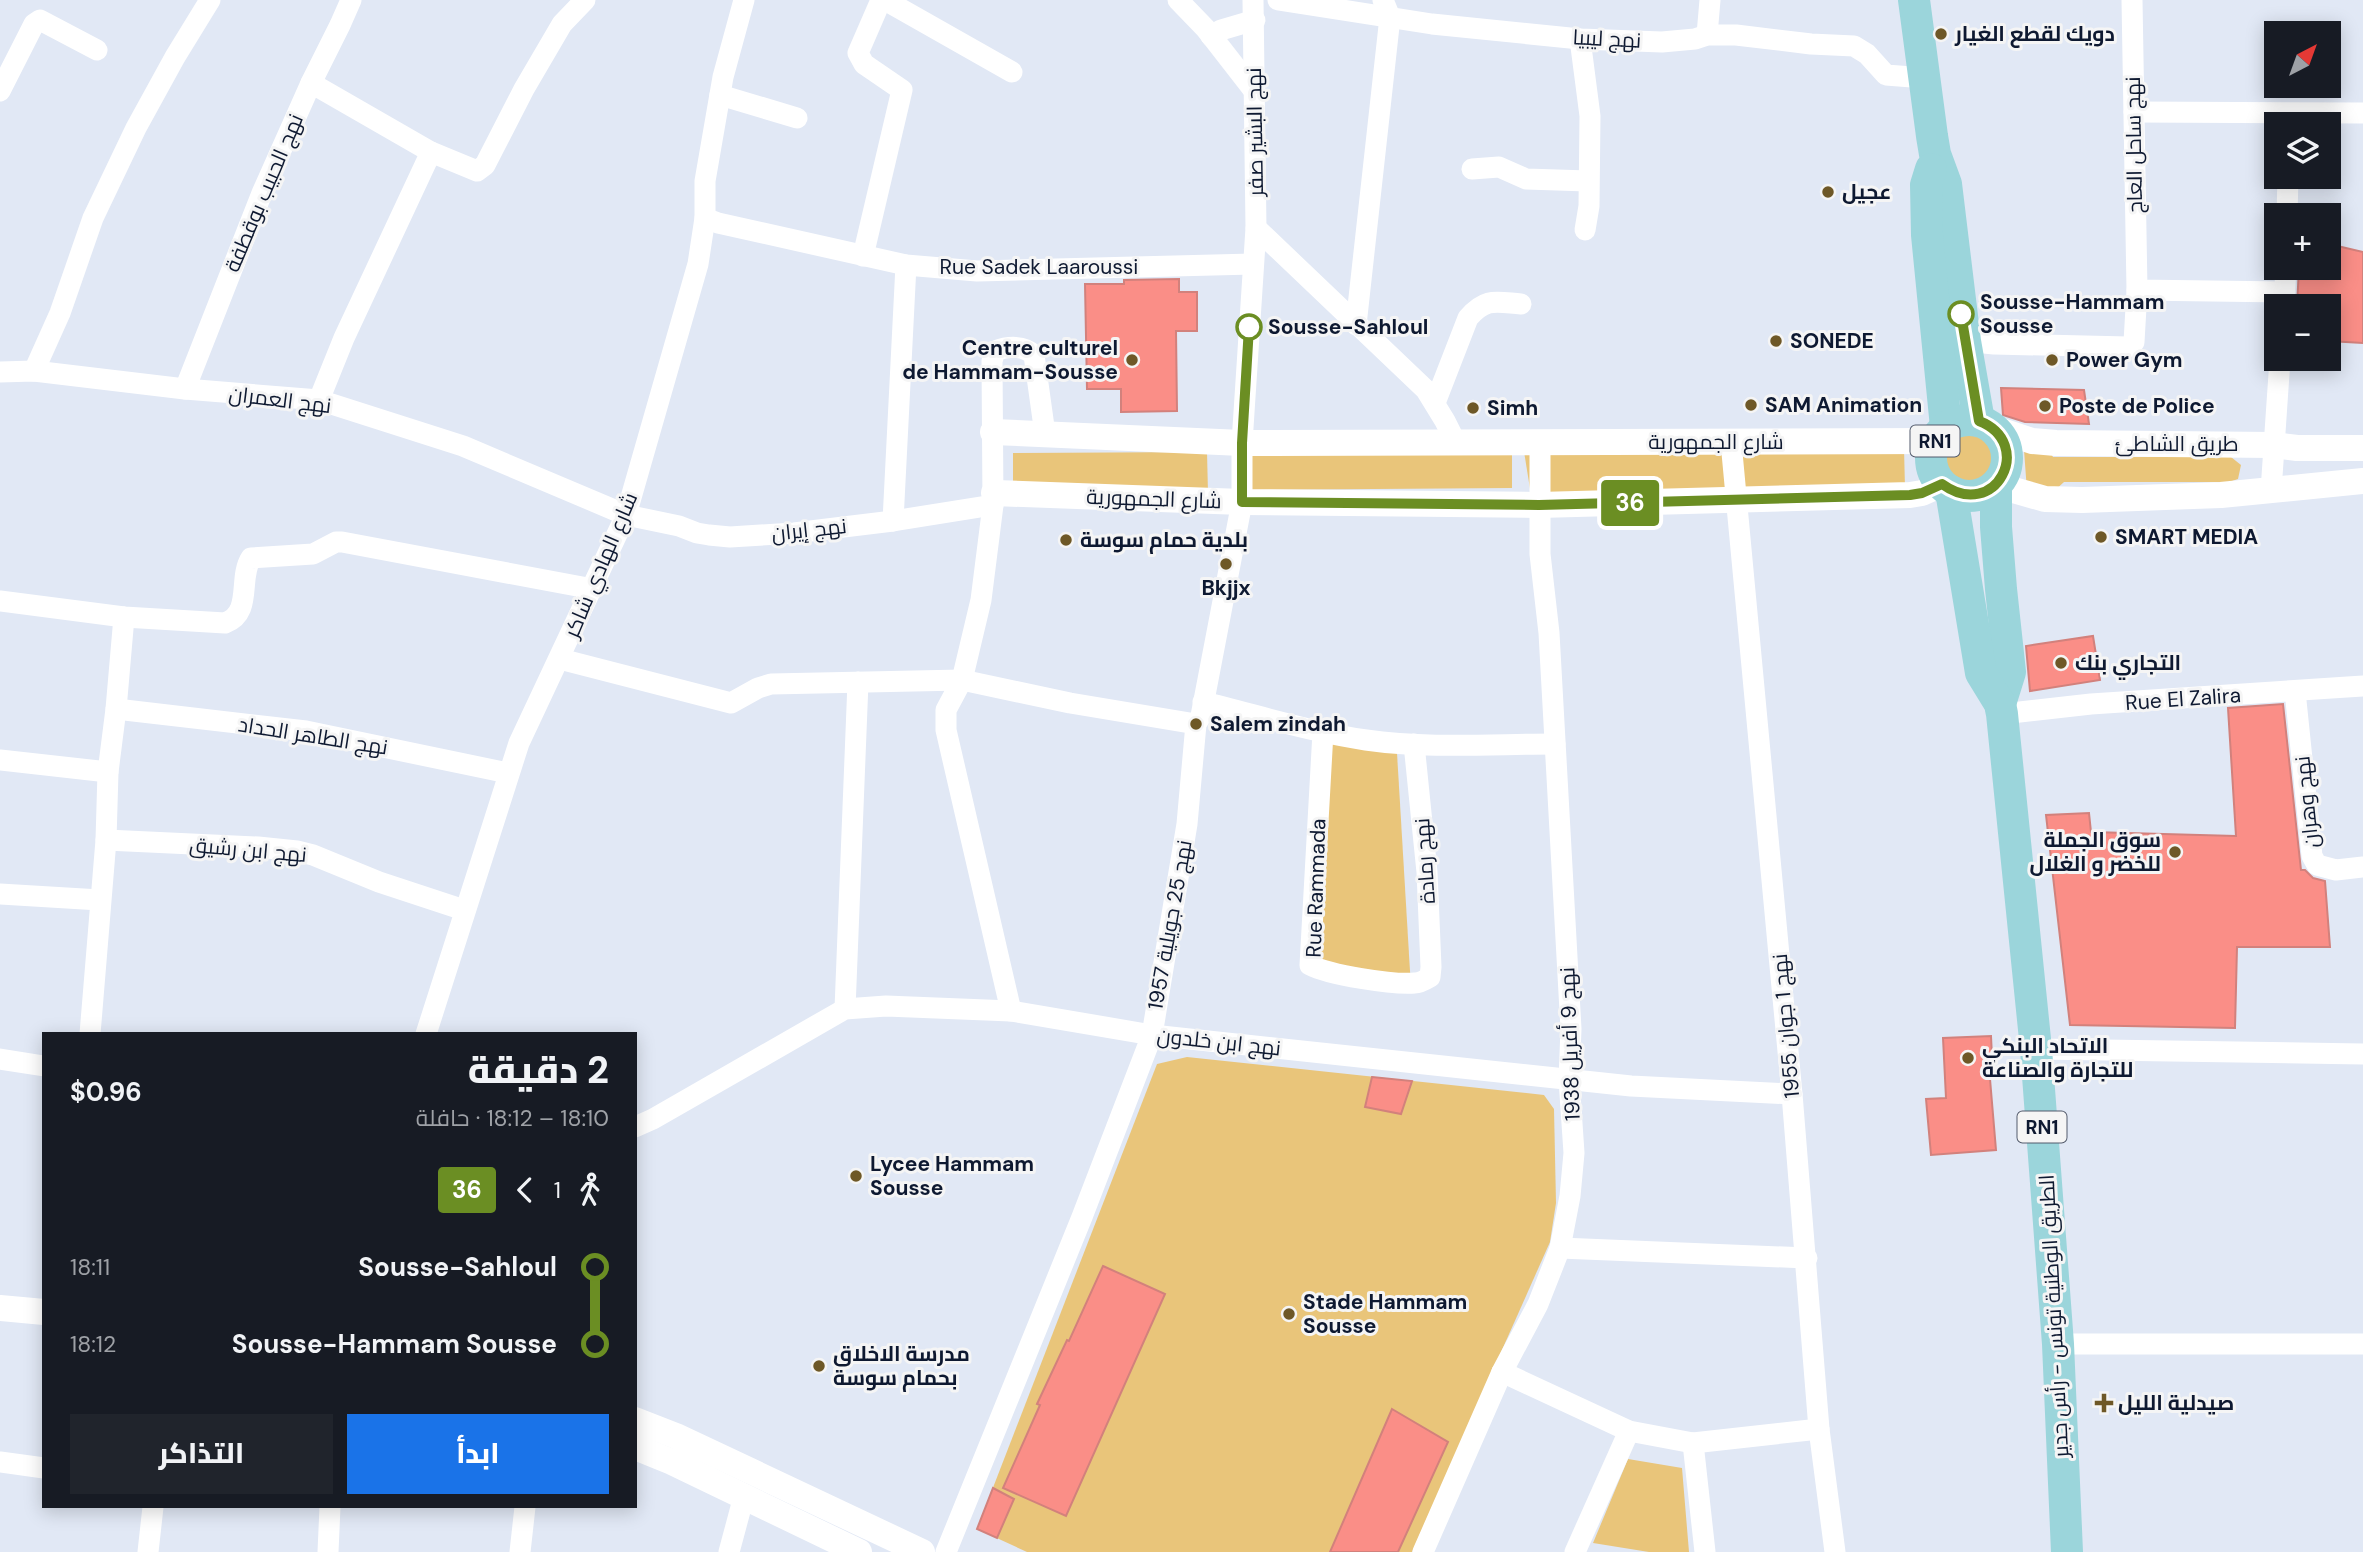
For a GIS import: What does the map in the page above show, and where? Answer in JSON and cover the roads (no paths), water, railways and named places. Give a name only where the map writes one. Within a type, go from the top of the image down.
[{"type":"main road","name":"RN1","points":[[1914,0],[1935,154],[1946,184],[1965,341],[1986,424]]},
{"type":"main road","name":"RN1","points":[[1935,154],[1926,185],[1940,434],[1931,452],[1931,464],[1946,488]]},
{"type":"main road","name":"RN1","points":[[1940,434],[1968,419],[1986,424],[2002,438],[2007,449],[2007,462],[2004,474],[1996,485]]},
{"type":"main road","points":[[1946,488],[1962,495],[1975,495],[1996,485]]},
{"type":"main road","name":"الطريق الوطنية تونس - رأس جدير","points":[[1996,485],[2000,589],[2010,672],[2001,709],[2036,1049],[2058,1344],[2067,1552]]},
{"type":"main road","name":"الطريق الوطنية تونس - رأس جدير","points":[[1946,488],[1981,673],[2001,709]]},
{"type":"street","points":[[34,371],[60,313],[93,218],[168,68],[210,0]]},
{"type":"street","name":"نهج الحبيب بوقطفة","points":[[186,389],[262,193],[351,0]]},
{"type":"street","points":[[311,83],[431,152],[477,171],[485,165],[524,89],[556,35],[585,0]]},
{"type":"street","name":"شارع الهادي شاكر","points":[[427,1032],[508,774],[531,713],[560,659],[626,515],[698,264],[705,218],[705,181],[720,95],[744,0]]},
{"type":"street","points":[[863,256],[902,90],[864,64],[858,53],[883,0],[1012,72]]},
{"type":"street","points":[[1178,0],[1211,36],[1255,92]]},
{"type":"street","name":"نهج ليبيا","points":[[1278,0],[1387,8],[1432,24],[1580,39],[1662,41],[1695,39],[1707,35],[1736,35],[1854,46],[1867,54],[1886,75],[1925,78]]},
{"type":"street","points":[[1707,35],[1710,0]]},
{"type":"street","name":"نهج ساحل العاج","points":[[1965,341],[2128,347],[2134,342],[2137,290],[2132,0]]},
{"type":"street","points":[[1356,325],[1387,8]]},
{"type":"street","points":[[1211,36],[1254,10]]},
{"type":"street","name":"نهج البشير صفر","points":[[1253,264],[1256,228],[1254,10]]},
{"type":"street","points":[[0,91],[34,24],[40,20],[97,50]]},
{"type":"street","points":[[1580,39],[1590,116],[1590,206],[1585,230]]},
{"type":"street","points":[[720,95],[797,118]]},
{"type":"street","points":[[2134,112],[2264,117]]},
{"type":"street","points":[[2341,115],[2363,113]]},
{"type":"street","points":[[319,400],[344,338],[431,152]]},
{"type":"street","points":[[1472,169],[1499,167],[1526,179],[1588,181]]},
{"type":"street","name":"Rue Sadek Laaroussi","points":[[705,218],[906,265],[977,271],[1253,264]]},
{"type":"street","points":[[1256,228],[1413,377],[1435,403],[1456,443]]},
{"type":"street","name":"نهج 25 جويلية 1957","points":[[946,1552],[1082,1217],[1152,1035],[1187,824],[1196,724],[1201,716],[1242,502],[1242,443],[1253,264]]},
{"type":"street","points":[[893,521],[906,265]]},
{"type":"street","points":[[2137,290],[2264,298]]},
{"type":"street","points":[[1435,403],[1468,318],[1488,301],[1521,304]]},
{"type":"street","points":[[1011,1011],[946,730],[946,710],[962,680],[981,600],[993,499],[995,351],[1011,348],[1028,350],[1034,355],[1045,434]]},
{"type":"street","name":"نهج العمران","points":[[0,372],[34,371],[186,389],[319,400],[463,446],[626,515]]},
{"type":"street","points":[[2272,491],[2279,371]]},
{"type":"street","name":"طريق الشاطئ","points":[[1986,424],[2032,441],[2056,443],[2274,445],[2363,449]]},
{"type":"street","name":"شارع الجمهورية","points":[[993,432],[1242,443],[1731,442],[1940,434]]},
{"type":"street","name":"نهج 9 أفريل 1938","points":[[1423,1552],[1502,1372],[1538,1304],[1560,1248],[1570,1196],[1574,1153],[1569,1079],[1571,1028],[1549,633],[1541,554],[1540,442]]},
{"type":"street","name":"نهج 1 جوان 1955","points":[[1731,442],[1807,1258],[1819,1429],[1835,1552]]},
{"type":"street","points":[[1996,485],[2045,499],[2082,500],[2221,495],[2363,481]]},
{"type":"street","name":"شارع الجمهورية","points":[[993,499],[1539,505],[1910,495],[1946,488]]},
{"type":"street","name":"نهج إيران","points":[[626,515],[679,526],[697,533],[730,537],[794,533],[893,521],[993,499]]},
{"type":"street","points":[[0,601],[124,617],[229,622],[239,612],[242,604],[246,572],[251,558],[313,554],[336,542],[593,589]]},
{"type":"street","points":[[90,1032],[106,839],[108,772],[124,617]]},
{"type":"street","points":[[560,659],[731,703],[771,684],[962,680],[1070,703],[1196,724]]},
{"type":"street","points":[[845,1009],[858,682]]},
{"type":"street","name":"Rue El Zalira","points":[[2001,709],[2363,686]]},
{"type":"street","name":"نهج وهران","points":[[2295,691],[2312,856],[2317,864],[2336,870],[2363,867]]},
{"type":"street","points":[[1203,702],[1323,732],[1367,740],[1414,744],[1555,744]]},
{"type":"street","name":"نهج الطاهر الحداد","points":[[116,709],[306,731],[508,774]]},
{"type":"street","name":"Rue Rammada","points":[[1323,732],[1310,965],[1317,969],[1360,978],[1410,984],[1430,977]]},
{"type":"street","name":"نهج رمادة","points":[[1414,744],[1427,872],[1430,977]]},
{"type":"street","points":[[0,760],[108,772]]},
{"type":"street","name":"نهج ابن رشيق","points":[[106,839],[297,851],[464,910]]},
{"type":"street","points":[[0,894],[100,901]]},
{"type":"street","name":"نهج ابن خلدون","points":[[637,1126],[845,1009],[886,1006],[1011,1011],[1152,1035],[1631,1086],[1792,1094]]},
{"type":"street","points":[[2036,1049],[2363,1054]]},
{"type":"street","points":[[0,1059],[42,1066]]},
{"type":"street","points":[[1560,1248],[1807,1258]]},
{"type":"street","points":[[0,1308],[42,1312]]},
{"type":"street","points":[[2058,1344],[2363,1343]]},
{"type":"street","points":[[1502,1372],[1629,1431],[1693,1443],[1819,1429]]},
{"type":"street","points":[[637,1421],[676,1436],[922,1552]]},
{"type":"street","points":[[1575,1552],[1629,1431]]},
{"type":"street","points":[[1693,1443],[1705,1552]]},
{"type":"street","points":[[637,1448],[859,1552]]},
{"type":"street","points":[[0,1462],[42,1468]]},
{"type":"street","points":[[729,1552],[744,1496]]},
{"type":"street","points":[[148,1552],[153,1508]]},
{"type":"street","points":[[328,1552],[330,1508]]},
{"type":"street","points":[[520,1552],[525,1508]]},
{"type":"place","name":"دويك لقطع الغيار","points":[[1941,34]]},
{"type":"place","name":"عجيل","points":[[1828,192]]},
{"type":"place","name":"Sousse-Hammam Sousse","points":[[1961,314]]},
{"type":"place","name":"Sousse-Sahloul","points":[[1249,327]]},
{"type":"place","name":"SONEDE","points":[[1776,341]]},
{"type":"place","name":"Centre culturel de Hammam-Sousse","points":[[1132,360]]},
{"type":"place","name":"Power Gym","points":[[2052,360]]},
{"type":"place","name":"SAM Animation","points":[[1751,405]]},
{"type":"place","name":"Poste de Police","points":[[2045,406]]},
{"type":"place","name":"Simh","points":[[1473,408]]},
{"type":"place","name":"SMART MEDIA","points":[[2101,537]]},
{"type":"place","name":"بلدية حمام سوسة","points":[[1066,540]]},
{"type":"place","name":"Bkjjx","points":[[1226,564]]},
{"type":"place","name":"التجاري بنك","points":[[2061,663]]},
{"type":"place","name":"Salem zindah","points":[[1196,724]]},
{"type":"place","name":"سوق الجملة للخضر و الغلال","points":[[2175,852]]},
{"type":"place","name":"الاتحاد البنكي للتجارة والصناعة","points":[[1968,1058]]},
{"type":"place","name":"Lycee Hammam Sousse","points":[[856,1176]]},
{"type":"place","name":"Stade Hammam Sousse","points":[[1289,1314]]},
{"type":"place","name":"مدرسة الاخلاق بحمام سوسة","points":[[819,1366]]},
{"type":"place","name":"صيدلية الليل","points":[[2104,1403]]}]
